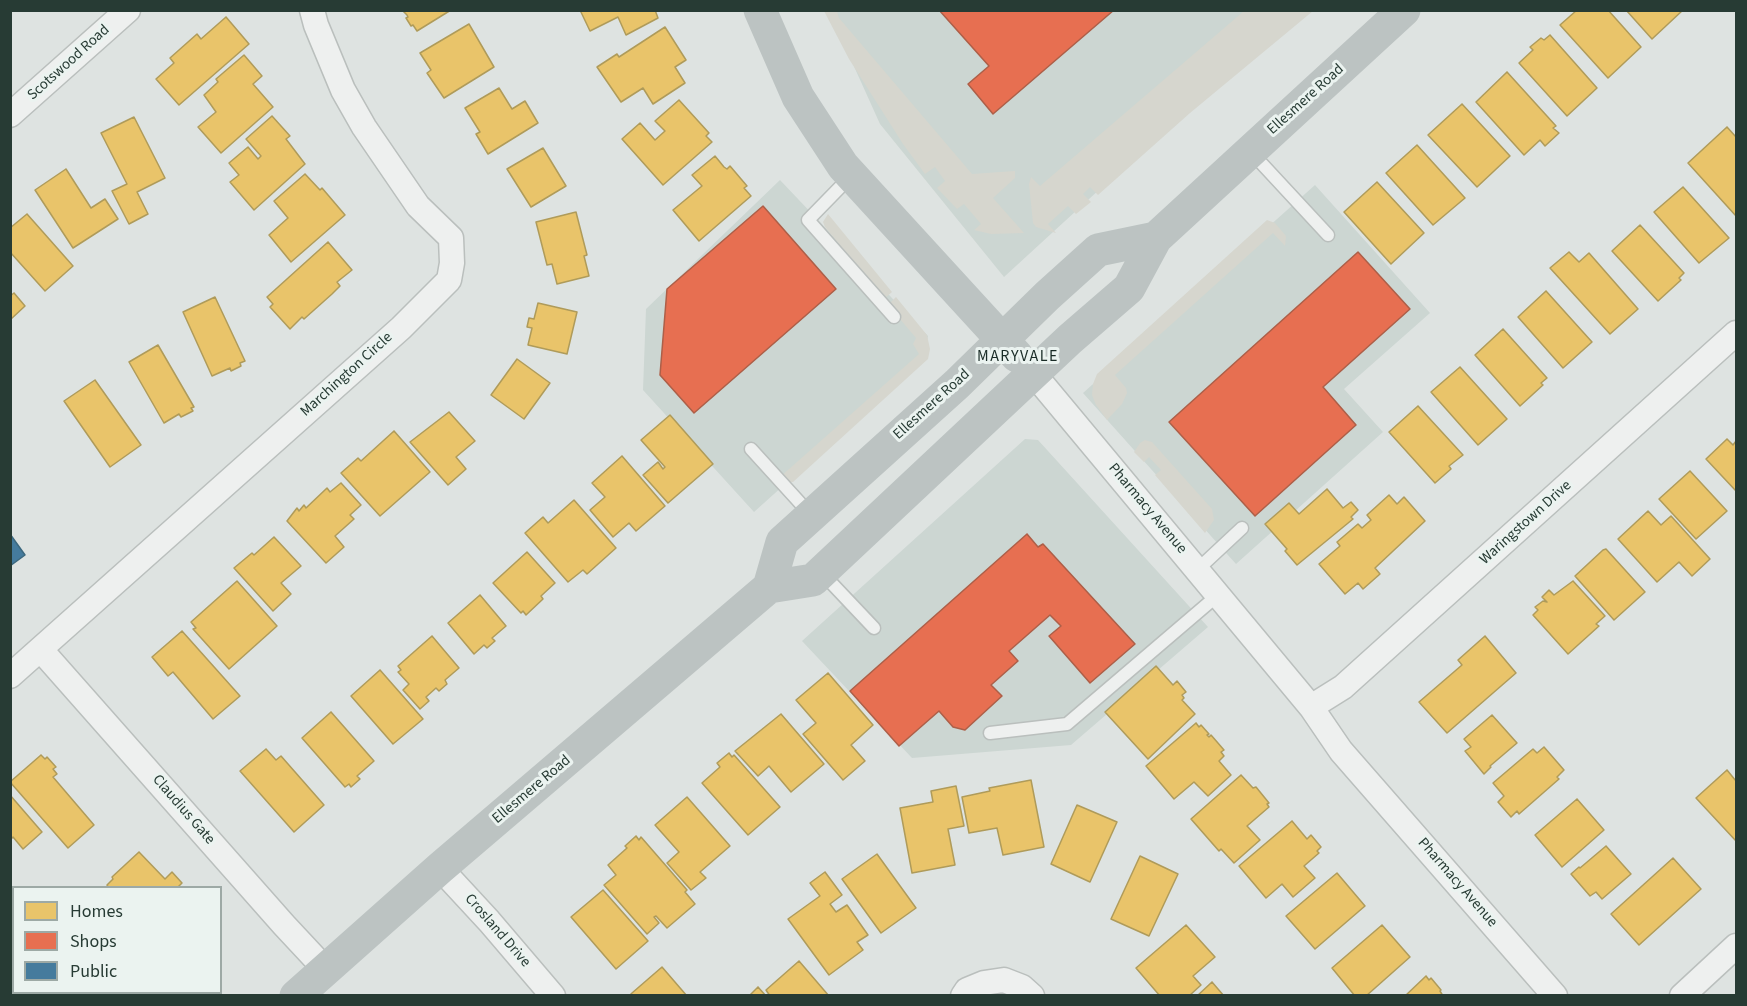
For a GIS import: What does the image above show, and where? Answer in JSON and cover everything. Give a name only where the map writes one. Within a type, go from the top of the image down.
[{"type":"main road","name":"Pharmacy Avenue","points":[[760,10],[798,97],[843,166],[1033,373]]},
{"type":"main road","name":"Ellesmere Road","points":[[296,996],[440,868],[770,586],[813,580],[1033,373],[1129,288],[1155,238],[1404,10]]},
{"type":"main road","name":"Ellesmere Road","points":[[770,586],[782,542],[957,384],[1098,250],[1155,238]]},
{"type":"street","name":"Scotswood Road","points":[[10,115],[128,10]]},
{"type":"street","name":"Marchington Circle","points":[[10,676],[401,328],[449,280],[452,263],[451,238],[418,206],[364,127],[343,90],[312,10]]},
{"type":"street","name":"Waringstown Drive","points":[[1311,707],[1343,687],[1737,333]]},
{"type":"street","name":"Pharmacy Avenue","points":[[1033,373],[1311,707],[1341,751],[1555,996]]},
{"type":"street","name":"Claudius Gate","points":[[41,650],[326,970]]},
{"type":"street","name":"Crosland Drive","points":[[440,868],[553,996]]},
{"type":"street","points":[[1682,996],[1737,946]]},
{"type":"street","points":[[963,996],[967,990],[984,983],[1004,980],[1022,987],[1032,996]]},
{"type":"lane","points":[[1250,151],[1328,235]]},
{"type":"lane","points":[[852,175],[808,220],[894,317]]},
{"type":"lane","points":[[751,449],[811,515]]},
{"type":"lane","points":[[1197,570],[1242,528]]},
{"type":"lane","points":[[821,572],[874,628]]},
{"type":"lane","points":[[990,733],[1067,724],[1218,595]]},
{"type":"shaded area","points":[[824,11],[837,11],[839,18],[972,174],[1015,171],[1015,178],[993,198],[1024,233],[991,234],[974,230],[981,224],[964,204],[957,209],[937,188],[945,181],[935,167],[925,174],[903,144],[849,59]]},
{"type":"shaded area","points":[[829,11],[1294,11],[1004,277],[880,124]]},
{"type":"shaded area","points":[[1244,11],[1313,11],[1190,113],[1098,195],[1090,187],[1083,194],[1091,202],[1076,214],[1068,206],[1048,224],[1056,233],[1036,227],[1033,223],[1029,184],[1031,177],[1040,186]]},
{"type":"shaded area","points":[[780,180],[928,336],[924,359],[754,512],[643,390],[646,309]]},
{"type":"shaded area","points":[[1315,185],[1430,313],[1344,389],[1383,432],[1236,564],[1083,393]]},
{"type":"shaded area","points":[[828,214],[892,292],[884,299],[825,227],[823,222]]},
{"type":"shaded area","points":[[1267,220],[1275,223],[1286,236],[1285,246],[1273,233],[1115,375],[1126,388],[1127,393],[1122,404],[1107,420],[1092,395],[1097,374]]},
{"type":"shaded area","points":[[896,297],[927,335],[930,349],[928,359],[793,482],[785,482],[780,477],[919,354],[913,344],[916,338],[888,305]]},
{"type":"shaded area","points":[[1025,439],[1038,440],[1208,627],[1071,745],[912,758],[802,641]]},
{"type":"shaded area","points":[[1145,440],[1152,442],[1212,509],[1214,520],[1205,533],[1155,475],[1161,470],[1149,457],[1144,462],[1134,452]]},
{"type":"building: Homes","points":[[402,10],[451,10],[417,31],[413,25],[411,26],[406,18],[407,15]]},
{"type":"building: Homes","points":[[580,10],[655,10],[658,18],[626,35],[618,17],[590,31]]},
{"type":"building: Homes","points":[[1577,10],[1608,10],[1641,47],[1608,78],[1560,25]]},
{"type":"building: Homes","points":[[1626,10],[1683,10],[1652,39]]},
{"type":"building: Homes","points":[[226,17],[249,44],[179,105],[156,79],[174,63],[170,58],[197,34],[201,39]]},
{"type":"building: Homes","points":[[469,24],[494,67],[444,98],[427,73],[431,70],[420,53]]},
{"type":"building: Homes","points":[[665,27],[686,60],[675,67],[685,83],[653,104],[643,88],[621,102],[597,67],[617,54],[619,57]]},
{"type":"building: Homes","points":[[1550,35],[1597,88],[1567,116],[1519,63],[1533,50],[1530,47],[1541,38],[1544,40]]},
{"type":"building: Homes","points":[[244,55],[262,76],[253,84],[273,107],[221,153],[198,127],[216,112],[204,95],[218,82],[216,79]]},
{"type":"building: Homes","points":[[1507,72],[1556,126],[1553,128],[1559,133],[1545,146],[1540,140],[1524,155],[1476,102]]},
{"type":"building: Homes","points":[[499,88],[512,109],[525,101],[538,123],[488,154],[476,134],[480,132],[465,108]]},
{"type":"building: Homes","points":[[679,100],[709,133],[706,136],[712,142],[663,185],[622,139],[640,123],[655,140],[665,131],[655,121]]},
{"type":"building: Homes","points":[[1462,104],[1510,156],[1477,187],[1428,135]]},
{"type":"building: Homes","points":[[272,116],[290,136],[286,139],[305,164],[254,210],[230,182],[239,175],[229,163],[248,147],[258,159],[261,156],[246,139]]},
{"type":"building: Homes","points":[[134,117],[165,178],[137,192],[148,214],[129,224],[112,191],[127,184],[101,133]]},
{"type":"building: Homes","points":[[1727,127],[1736,137],[1736,216],[1688,163]]},
{"type":"building: Homes","points":[[1417,145],[1465,198],[1433,225],[1386,173]]},
{"type":"building: Homes","points":[[543,148],[566,186],[531,207],[507,169]]},
{"type":"building: Homes","points":[[715,156],[727,169],[730,166],[747,186],[744,188],[751,196],[699,241],[673,210],[702,186],[692,175]]},
{"type":"building: Homes","points":[[66,169],[91,208],[105,199],[118,219],[73,248],[35,190]]},
{"type":"building: Homes","points":[[305,174],[320,190],[322,188],[345,215],[291,262],[269,235],[288,218],[274,201]]},
{"type":"building: Homes","points":[[1377,182],[1424,233],[1391,264],[1344,212]]},
{"type":"building: Homes","points":[[1683,187],[1729,238],[1699,263],[1654,212]]},
{"type":"building: Homes","points":[[576,212],[587,255],[584,256],[589,276],[557,284],[552,264],[547,265],[536,222]]},
{"type":"building: Homes","points":[[27,214],[73,266],[45,291],[10,252],[10,228]]},
{"type":"building: Homes","points":[[1640,225],[1684,273],[1679,278],[1681,280],[1658,301],[1612,251]]},
{"type":"building: Homes","points":[[328,242],[352,270],[337,282],[340,286],[332,294],[290,329],[270,307],[273,304],[267,297]]},
{"type":"building: Homes","points":[[1569,252],[1579,262],[1589,253],[1638,309],[1610,334],[1550,268]]},
{"type":"building: Homes","points":[[1546,291],[1592,342],[1563,368],[1518,317]]},
{"type":"building: Homes","points":[[14,293],[25,306],[10,320],[10,296]]},
{"type":"building: Homes","points":[[215,297],[245,361],[231,371],[230,368],[212,376],[183,312]]},
{"type":"building: Homes","points":[[538,303],[577,312],[567,354],[528,345],[532,328],[527,327],[529,318],[534,319]]},
{"type":"building: Homes","points":[[1503,329],[1547,378],[1541,383],[1543,385],[1520,406],[1475,355]]},
{"type":"building: Homes","points":[[158,345],[194,407],[191,408],[193,411],[181,417],[179,414],[164,423],[129,362]]},
{"type":"building: Homes","points":[[517,359],[550,383],[524,419],[491,395]]},
{"type":"building: Homes","points":[[1460,367],[1507,419],[1478,445],[1431,392]]},
{"type":"building: Homes","points":[[95,380],[141,445],[110,467],[64,401]]},
{"type":"building: Homes","points":[[1418,406],[1463,455],[1449,466],[1451,469],[1435,483],[1389,432]]},
{"type":"building: Homes","points":[[449,412],[475,441],[456,457],[466,469],[448,485],[410,442]]},
{"type":"building: Homes","points":[[670,415],[713,464],[668,503],[643,475],[658,462],[663,469],[665,467],[641,440]]},
{"type":"building: Homes","points":[[394,431],[430,472],[380,516],[341,473],[358,458],[361,461]]},
{"type":"building: Homes","points":[[1727,439],[1733,445],[1736,441],[1736,491],[1706,459]]},
{"type":"building: Homes","points":[[622,456],[665,506],[636,531],[629,523],[613,537],[590,510],[605,497],[592,483]]},
{"type":"building: Homes","points":[[1690,471],[1727,511],[1696,539],[1659,499]]},
{"type":"building: Homes","points":[[341,483],[361,505],[350,515],[354,519],[335,536],[344,547],[326,563],[287,521],[297,508],[299,511],[304,505],[306,508],[327,488],[330,492]]},
{"type":"building: Homes","points":[[1327,489],[1343,508],[1351,502],[1358,510],[1351,517],[1353,519],[1297,565],[1285,551],[1287,549],[1265,524],[1289,503],[1299,514]]},
{"type":"building: Homes","points":[[1389,495],[1397,504],[1404,497],[1425,521],[1375,568],[1380,574],[1363,589],[1358,583],[1345,594],[1319,564],[1340,546],[1337,542],[1358,524],[1362,528],[1371,520],[1367,515]]},
{"type":"building: Homes","points":[[574,500],[616,548],[587,574],[583,570],[568,582],[525,533],[543,517],[548,523]]},
{"type":"building: Homes","points":[[1648,511],[1661,525],[1671,516],[1710,559],[1692,576],[1679,562],[1657,582],[1618,539]]},
{"type":"building: Homes","points":[[274,537],[301,566],[281,583],[291,594],[273,611],[234,568],[252,553],[254,555]]},
{"type":"building: Homes","points":[[1606,549],[1645,592],[1614,620],[1575,576]]},
{"type":"building: Homes","points":[[527,552],[555,583],[541,596],[543,599],[526,615],[523,611],[521,613],[493,583]]},
{"type":"building: Homes","points":[[237,581],[277,626],[229,669],[193,629],[196,628],[191,622]]},
{"type":"building: Homes","points":[[1573,581],[1605,616],[1596,624],[1599,626],[1568,654],[1533,615],[1538,610],[1535,607],[1543,601],[1547,602],[1542,597],[1549,590],[1554,595]]},
{"type":"building: Homes","points":[[480,595],[506,626],[492,638],[495,641],[487,648],[484,645],[474,654],[448,623]]},
{"type":"building: Homes","points":[[182,631],[240,696],[213,719],[173,672],[168,676],[152,657]]},
{"type":"building: Homes","points":[[432,636],[459,668],[445,680],[447,684],[439,691],[436,688],[426,697],[429,701],[420,709],[403,690],[409,684],[398,672],[401,670],[398,666]]},
{"type":"building: Homes","points":[[1485,636],[1516,673],[1447,733],[1419,702],[1462,665],[1458,660]]},
{"type":"building: Homes","points":[[1156,666],[1173,685],[1177,681],[1186,692],[1182,695],[1184,698],[1182,700],[1195,714],[1148,759],[1105,712]]},
{"type":"building: Homes","points":[[380,670],[423,719],[393,744],[351,696]]},
{"type":"building: Homes","points":[[828,673],[873,725],[851,745],[865,761],[843,780],[803,734],[816,723],[796,700]]},
{"type":"building: Homes","points":[[331,712],[374,761],[357,776],[360,779],[351,787],[349,784],[345,787],[302,738]]},
{"type":"building: Homes","points":[[781,714],[824,764],[791,792],[769,766],[758,776],[735,751]]},
{"type":"building: Homes","points":[[1492,715],[1517,743],[1484,774],[1465,751],[1471,747],[1464,739]]},
{"type":"building: Homes","points":[[1196,723],[1199,727],[1201,725],[1209,734],[1207,735],[1209,737],[1211,735],[1224,750],[1221,752],[1224,756],[1219,761],[1231,775],[1208,796],[1194,782],[1174,799],[1146,766]]},
{"type":"building: Homes","points":[[1544,747],[1564,770],[1557,777],[1559,779],[1519,814],[1517,811],[1511,817],[1498,802],[1504,796],[1493,783],[1533,749],[1537,753]]},
{"type":"building: Homes","points":[[266,749],[276,760],[281,756],[324,805],[294,832],[240,771]]},
{"type":"building: Homes","points":[[729,753],[732,757],[734,755],[780,807],[748,835],[702,783],[720,767],[717,763]]},
{"type":"building: Homes","points":[[41,755],[45,759],[47,757],[56,767],[53,769],[57,774],[53,777],[94,825],[68,848],[10,782]]},
{"type":"building: Homes","points":[[1727,770],[1736,781],[1736,841],[1696,798]]},
{"type":"building: Homes","points":[[1241,775],[1253,788],[1256,787],[1269,803],[1267,804],[1269,807],[1247,826],[1260,840],[1234,863],[1221,849],[1219,851],[1191,819]]},
{"type":"building: Homes","points":[[1031,780],[1044,847],[1003,855],[997,828],[969,833],[962,797],[990,791],[989,788]]},
{"type":"building: Homes","points":[[956,786],[964,826],[948,829],[955,865],[912,873],[900,808],[933,802],[931,791]]},
{"type":"building: Homes","points":[[10,795],[42,832],[23,849],[13,837],[10,840]]},
{"type":"building: Homes","points":[[687,797],[730,846],[700,872],[706,878],[691,890],[667,863],[679,852],[655,825]]},
{"type":"building: Homes","points":[[1577,799],[1604,830],[1562,867],[1535,835]]},
{"type":"building: Homes","points":[[1077,805],[1117,822],[1090,882],[1051,864]]},
{"type":"building: Homes","points":[[1292,821],[1307,839],[1311,835],[1321,847],[1317,851],[1319,853],[1304,866],[1315,878],[1293,897],[1282,884],[1266,898],[1239,866]]},
{"type":"building: Homes","points":[[636,836],[639,840],[641,837],[687,890],[685,892],[695,904],[667,928],[656,916],[654,917],[659,923],[647,934],[604,885],[616,875],[608,865],[627,848],[625,846]]},
{"type":"building: Homes","points":[[1606,846],[1631,874],[1602,899],[1596,892],[1590,896],[1571,874]]},
{"type":"building: Homes","points":[[139,852],[165,879],[172,872],[182,883],[179,886],[108,886],[112,877]]},
{"type":"building: Homes","points":[[877,854],[916,908],[881,933],[842,879]]},
{"type":"building: Homes","points":[[1140,856],[1178,874],[1149,936],[1111,919]]},
{"type":"building: Homes","points":[[1673,858],[1701,889],[1639,945],[1611,914]]},
{"type":"building: Homes","points":[[825,872],[842,895],[830,904],[836,912],[847,905],[868,935],[857,942],[863,950],[829,975],[788,919],[820,896],[810,883]]},
{"type":"building: Homes","points":[[1337,873],[1365,906],[1315,949],[1286,916]]},
{"type":"building: Homes","points":[[603,890],[648,941],[616,969],[571,917]]},
{"type":"building: Homes","points":[[1186,925],[1215,957],[1193,976],[1201,985],[1189,996],[1160,996],[1136,968]]},
{"type":"building: Homes","points":[[1382,925],[1410,957],[1366,996],[1355,996],[1332,968]]},
{"type":"building: Homes","points":[[799,961],[829,996],[770,996],[766,990]]},
{"type":"building: Homes","points":[[662,967],[687,996],[629,996],[632,993]]},
{"type":"building: Homes","points":[[1426,976],[1429,980],[1431,978],[1443,996],[1405,996]]},
{"type":"building: Homes","points":[[1212,982],[1224,996],[1197,996]]},
{"type":"building: Homes","points":[[758,987],[766,996],[750,996],[750,995]]},
{"type":"building: Homes","points":[[54,994],[104,994],[106,996],[53,996]]},
{"type":"building: Shops","points":[[939,10],[1114,10],[993,114],[968,84],[989,66]]},
{"type":"building: Shops","points":[[763,206],[836,289],[694,413],[660,375],[667,289]]},
{"type":"building: Shops","points":[[1358,252],[1410,309],[1323,387],[1356,425],[1255,516],[1169,422]]},
{"type":"building: Shops","points":[[1027,534],[1038,547],[1043,544],[1135,644],[1090,683],[1049,636],[1061,626],[1050,615],[1009,651],[1018,661],[991,685],[1002,696],[965,730],[953,727],[939,711],[899,746],[850,691]]},
{"type":"building: Public","points":[[10,534],[25,555],[10,566]]},
{"type":"district","name":"MARYVALE","points":[[1018,357]]}]
